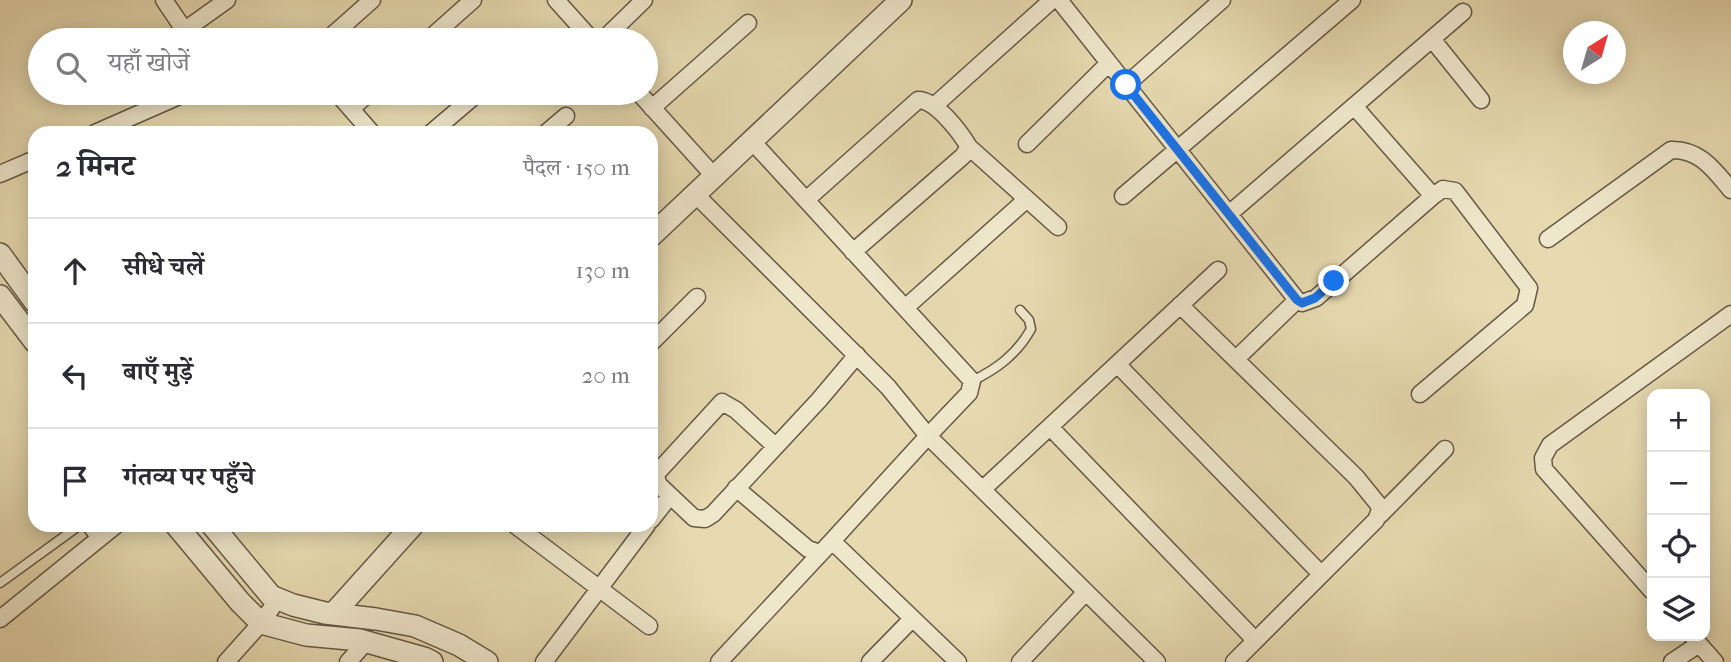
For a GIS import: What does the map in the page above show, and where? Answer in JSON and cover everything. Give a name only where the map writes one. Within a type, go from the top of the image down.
[{"type":"street","points":[[164,0],[183,28]]},
{"type":"street","points":[[196,28],[227,0]]},
{"type":"street","points":[[340,28],[372,0]]},
{"type":"street","points":[[442,28],[473,0]]},
{"type":"street","points":[[556,0],[581,28]]},
{"type":"street","points":[[615,28],[644,0]]},
{"type":"street","points":[[658,229],[901,0]]},
{"type":"street","points":[[934,106],[1052,0]]},
{"type":"street","points":[[1059,0],[1302,303],[1315,298],[1443,189],[1455,191],[1529,288],[1529,297],[1525,304],[1420,394]]},
{"type":"street","points":[[1126,85],[1222,0]]},
{"type":"street","points":[[1123,196],[1352,0]]},
{"type":"street","points":[[1229,214],[1463,12]]},
{"type":"street","points":[[658,104],[748,23]]},
{"type":"street","points":[[1432,39],[1481,100]]},
{"type":"street","points":[[1027,144],[1109,63]]},
{"type":"street","points":[[806,200],[918,100],[928,101],[958,131],[969,147],[1058,227]]},
{"type":"street","points":[[111,126],[159,105]]},
{"type":"street","points":[[348,105],[366,126]]},
{"type":"street","points":[[351,109],[356,105]]},
{"type":"street","points":[[439,126],[464,105]]},
{"type":"street","points":[[650,105],[714,176]]},
{"type":"street","points":[[653,108],[656,105]]},
{"type":"street","points":[[1354,106],[1433,197]]},
{"type":"street","points":[[554,126],[566,116]]},
{"type":"street","points":[[719,662],[969,393],[971,381],[751,140]]},
{"type":"street","points":[[853,251],[963,156],[969,147]]},
{"type":"street","points":[[1548,239],[1671,150],[1682,150],[1704,158],[1731,190]]},
{"type":"street","points":[[0,174],[28,162]]},
{"type":"street","points":[[694,193],[888,387],[928,436],[1156,662]]},
{"type":"street","points":[[905,308],[1027,199]]},
{"type":"street","points":[[0,254],[28,292]]},
{"type":"street","points":[[983,489],[1218,270]]},
{"type":"street","points":[[0,296],[28,333]]},
{"type":"street","points":[[658,336],[697,297]]},
{"type":"street","points":[[1236,359],[1297,300]]},
{"type":"street","points":[[1180,305],[1356,477],[1378,504],[1380,515]]},
{"type":"street","points":[[1647,585],[1544,469],[1543,458],[1550,446],[1731,314]]},
{"type":"street","points":[[658,484],[694,518],[713,514],[857,355]]},
{"type":"street","points":[[1117,365],[1320,573]]},
{"type":"street","points":[[658,472],[719,403],[730,405],[775,446]]},
{"type":"street","points":[[1050,427],[1255,640]]},
{"type":"street","points":[[1234,662],[1445,449]]},
{"type":"street","points":[[736,488],[808,549],[820,553]]},
{"type":"street","points":[[658,511],[670,496]]},
{"type":"street","points":[[0,619],[107,532]]},
{"type":"street","points":[[182,532],[240,603],[261,623],[306,635],[366,642],[424,657],[432,662]]},
{"type":"street","points":[[218,532],[271,596],[293,605],[332,614],[376,618],[415,626],[459,645],[487,662]]},
{"type":"street","points":[[332,614],[407,532]]},
{"type":"street","points":[[539,532],[599,590],[649,626]]},
{"type":"street","points":[[544,662],[642,532]]},
{"type":"street","points":[[832,541],[958,662]]},
{"type":"street","points":[[1020,662],[1085,593]]},
{"type":"street","points":[[226,662],[261,623],[278,599]]},
{"type":"street","points":[[870,662],[912,619]]},
{"type":"street","points":[[1672,662],[1695,641]]},
{"type":"street","points":[[1697,641],[1715,662]]},
{"type":"street","points":[[348,662],[366,642]]},
{"type":"lane","points":[[971,381],[1003,364],[1026,338],[1031,329],[1029,320],[1020,310]]},
{"type":"lane","points":[[0,583],[72,532]]},
{"type":"lane","points":[[89,532],[97,540]]},
{"type":"route","points":[[1126,85],[1297,300],[1302,303],[1315,298],[1334,281]]}]
